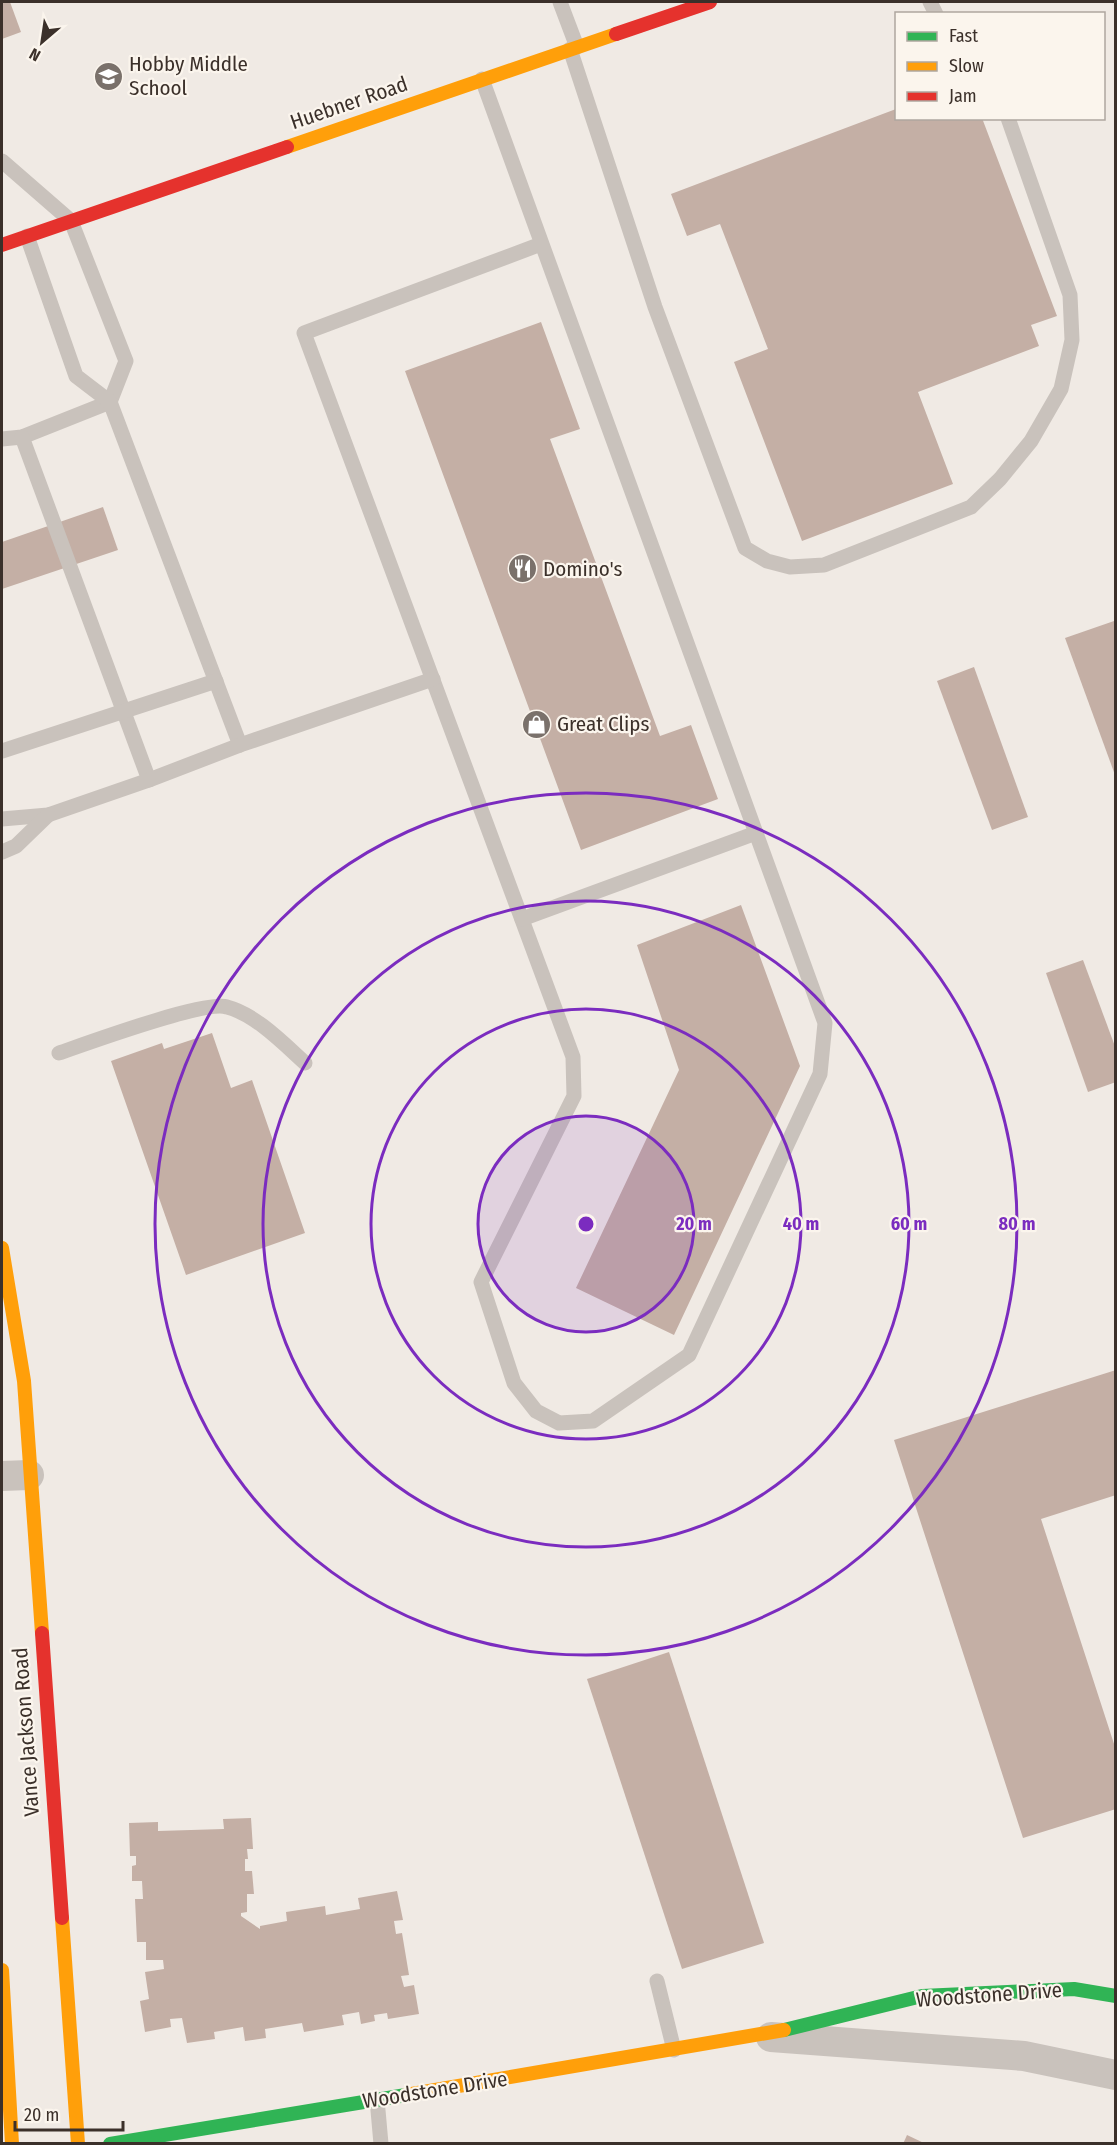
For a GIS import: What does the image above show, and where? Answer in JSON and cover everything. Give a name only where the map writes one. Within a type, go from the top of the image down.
[{"type":"main road","name":"Huebner Road","points":[[2,245],[710,2]]},
{"type":"main road","name":"Vance Jackson Road","points":[[2,1248],[24,1381],[15,1476],[78,2144]]},
{"type":"main road","points":[[2,1970],[12,2144]]},
{"type":"main road","name":"Woodstone Drive","points":[[110,2144],[759,2036],[922,1996],[1074,1989],[1116,1996]]},
{"type":"street","name":"Woodstone Drive","points":[[759,2036],[1024,2056],[1116,2075]]},
{"type":"lane","points":[[560,2],[655,307],[745,548],[767,561],[790,567],[824,565],[971,507],[1000,478],[1031,441],[1061,389],[1072,340],[1070,294],[1009,120]]},
{"type":"lane","points":[[482,79],[825,1023],[820,1074],[689,1355],[593,1421],[559,1423],[536,1411],[514,1383],[481,1282],[574,1096],[573,1057],[304,333],[541,244]]},
{"type":"lane","points":[[2,161],[71,221],[126,361],[110,402],[22,437],[2,439]]},
{"type":"lane","points":[[27,236],[76,376],[110,402],[240,745]]},
{"type":"lane","points":[[22,437],[149,780]]},
{"type":"lane","points":[[2,819],[48,815],[240,745],[433,679]]},
{"type":"lane","points":[[2,751],[216,681]]},
{"type":"lane","points":[[2,852],[16,846],[48,815]]},
{"type":"lane","points":[[522,920],[756,834]]},
{"type":"lane","points":[[59,1053],[196,1009],[226,1006],[263,1026],[305,1063]]},
{"type":"lane","points":[[657,1981],[674,2050]]},
{"type":"lane","points":[[377,2099],[381,2144]]},
{"type":"building","points":[[2,2],[10,2],[21,32],[2,39]]},
{"type":"building","points":[[895,109],[895,120],[983,120],[1057,316],[1031,325],[1039,346],[918,392],[953,484],[802,541],[734,362],[768,349],[720,224],[687,236],[671,194]]},
{"type":"building","points":[[541,322],[580,429],[550,439],[660,736],[691,725],[718,799],[581,850],[405,371]]},
{"type":"building","points":[[103,507],[118,550],[2,589],[2,542]]},
{"type":"building","points":[[1114,621],[1116,625],[1115,775],[1065,638]]},
{"type":"building","points":[[974,667],[1028,817],[992,830],[937,681]]},
{"type":"building","points":[[741,905],[800,1066],[674,1335],[576,1288],[679,1070],[637,945]]},
{"type":"building","points":[[1083,960],[1116,1049],[1116,1082],[1088,1092],[1046,973]]},
{"type":"building","points":[[212,1033],[231,1088],[252,1080],[305,1233],[186,1275],[111,1061],[162,1043],[164,1049]]},
{"type":"building","points":[[1116,1370],[1116,1495],[1041,1519],[1116,1750],[1116,1809],[1023,1838],[894,1440]]},
{"type":"building","points":[[669,1652],[764,1943],[682,1969],[587,1679]]},
{"type":"building","points":[[251,1818],[253,1849],[247,1849],[248,1859],[245,1859],[245,1871],[252,1871],[254,1894],[247,1894],[247,1912],[241,1913],[241,1916],[260,1929],[260,1926],[287,1921],[286,1912],[325,1906],[326,1915],[360,1909],[358,1898],[397,1891],[403,1920],[394,1921],[396,1934],[402,1933],[409,1975],[401,1976],[404,1987],[414,1985],[419,2014],[388,2019],[387,2013],[374,2015],[375,2021],[361,2024],[359,2012],[342,2015],[344,2025],[304,2032],[302,2023],[265,2029],[266,2038],[245,2041],[243,2027],[214,2032],[215,2039],[187,2043],[182,2018],[170,2019],[171,2027],[145,2032],[140,2001],[149,1999],[145,1972],[164,1969],[163,1960],[146,1960],[146,1942],[137,1942],[135,1899],[143,1899],[142,1881],[132,1881],[132,1866],[136,1865],[136,1856],[130,1856],[129,1823],[158,1822],[158,1831],[224,1829],[223,1819]]},
{"type":"building","points":[[907,2135],[926,2144],[903,2144]]},
{"type":"traffic: fast","points":[[784,2030],[922,1996],[1074,1989],[1116,1996]]},
{"type":"traffic: fast","points":[[110,2144],[406,2095]]},
{"type":"traffic: slow","points":[[287,147],[616,34]]},
{"type":"traffic: slow","points":[[2,1248],[24,1381],[42,1633]]},
{"type":"traffic: slow","points":[[62,1918],[78,2144]]},
{"type":"traffic: slow","points":[[2,1970],[12,2144]]},
{"type":"traffic: slow","points":[[406,2095],[784,2030]]},
{"type":"traffic: jam","points":[[616,34],[710,2]]},
{"type":"traffic: jam","points":[[2,245],[287,147]]},
{"type":"traffic: jam","points":[[42,1633],[62,1918]]},
{"type":"place","name":"Hobby Middle School","points":[[108,76]]},
{"type":"place","name":"Domino's","points":[[522,569]]},
{"type":"place","name":"Great Clips","points":[[536,724]]}]
